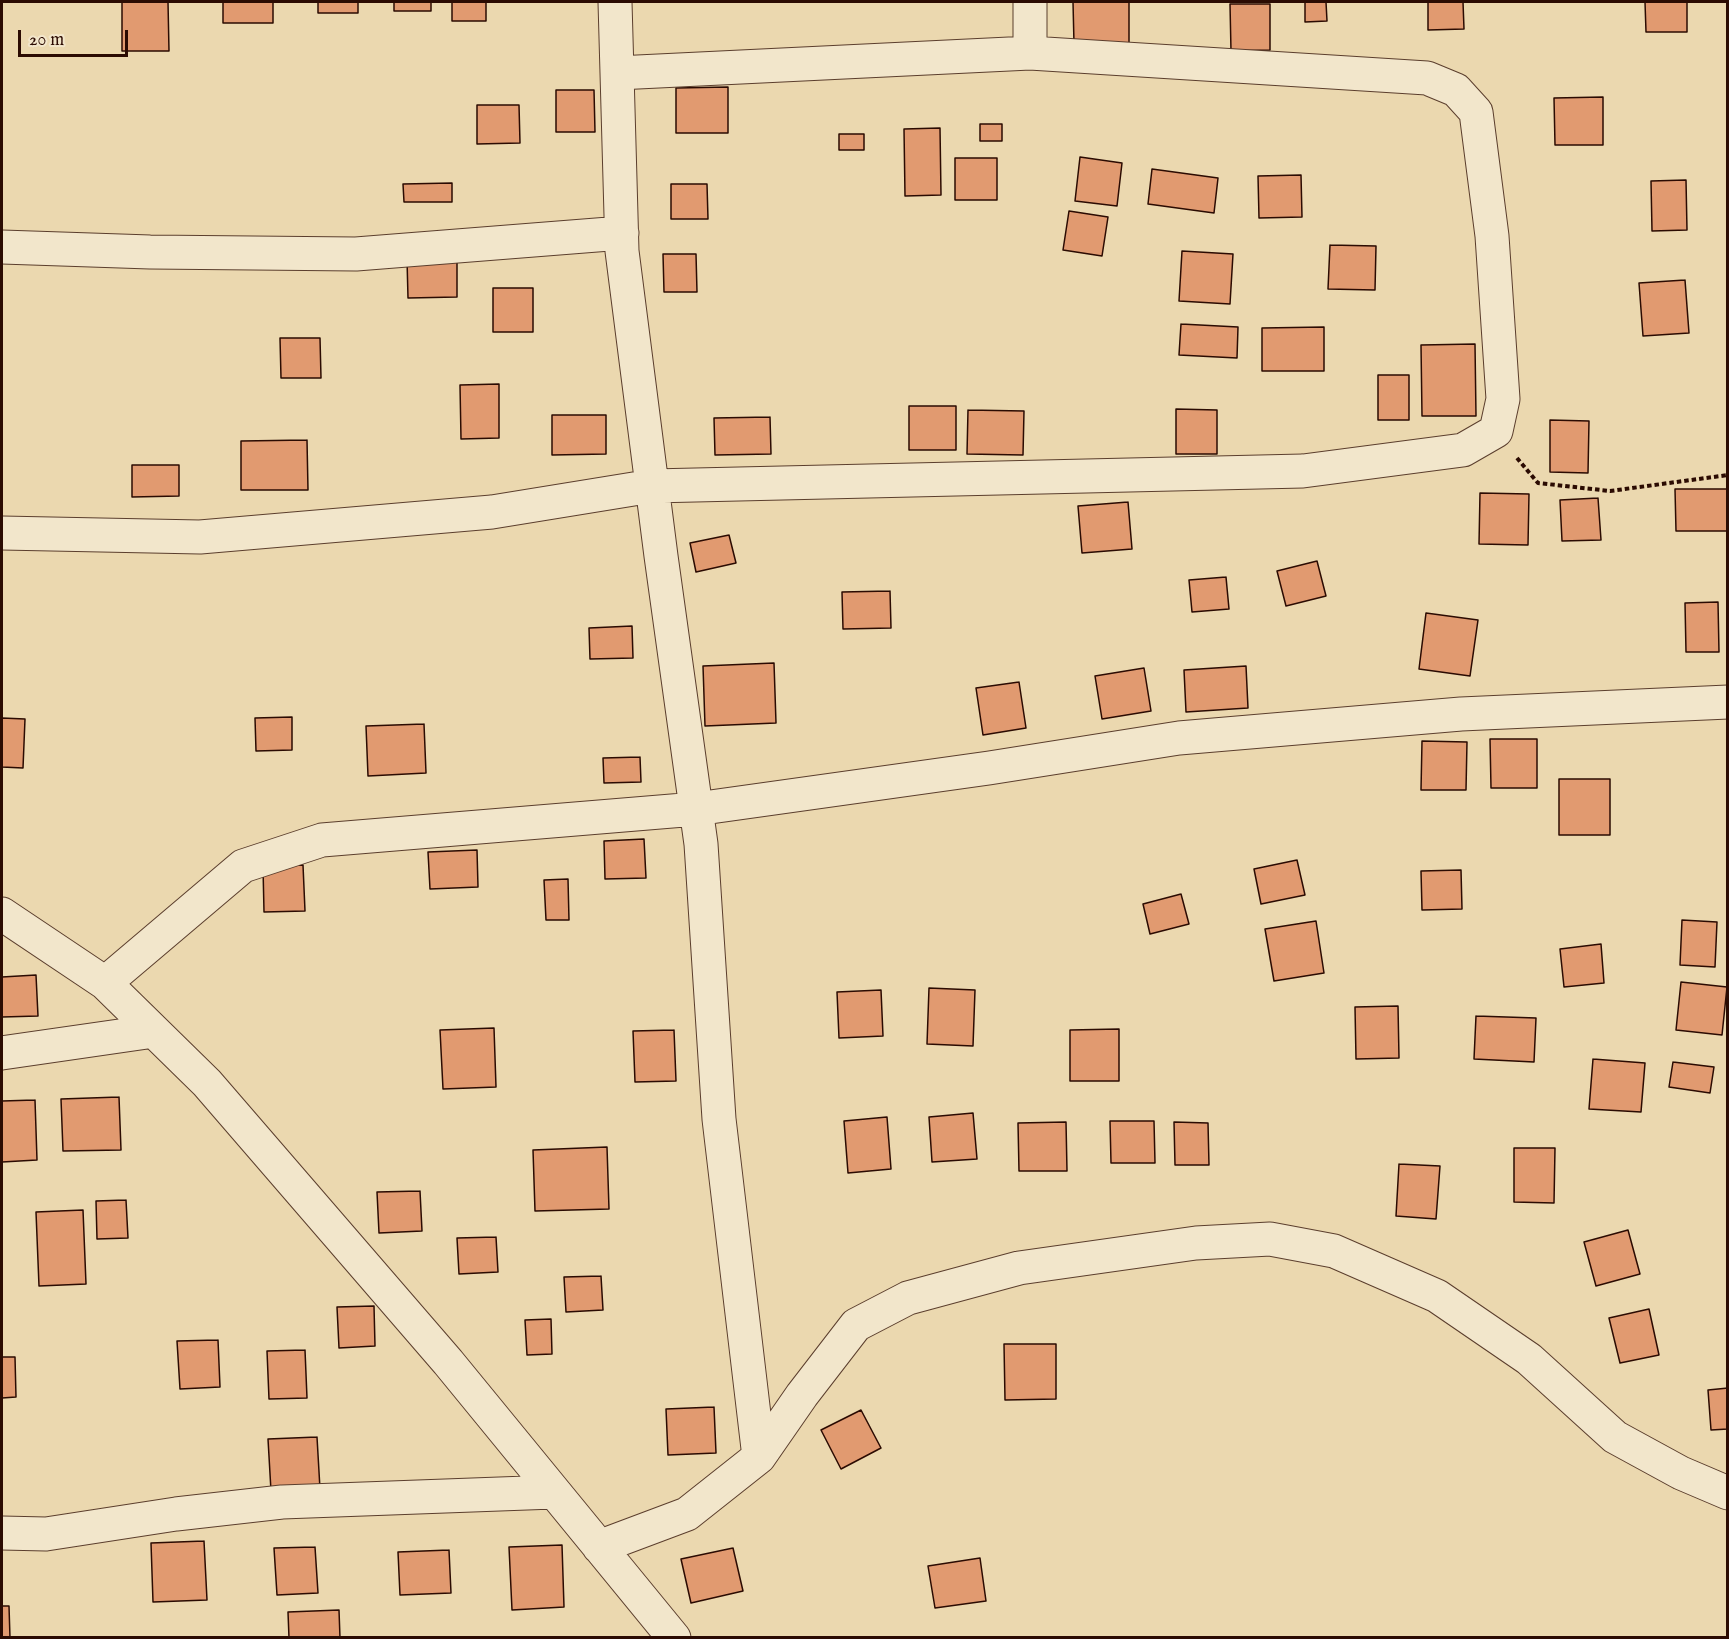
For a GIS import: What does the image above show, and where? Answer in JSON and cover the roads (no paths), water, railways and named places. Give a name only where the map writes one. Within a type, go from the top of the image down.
[{"type":"street","points":[[615,2],[622,251],[701,844],[719,1119],[759,1458]]},
{"type":"street","points":[[1030,2],[1030,53]]},
{"type":"street","points":[[2,533],[200,537],[492,512],[652,486],[1303,471],[1463,450],[1496,431],[1503,399],[1492,236],[1476,112],[1456,90],[1427,78],[1030,53],[617,73]]},
{"type":"street","points":[[2,247],[150,252],[356,254],[622,233]]},
{"type":"street","points":[[105,983],[243,866],[322,840],[696,809],[989,768],[1179,738],[1461,714],[1728,702]]},
{"type":"street","points":[[2,914],[105,983],[207,1083],[448,1362],[674,1638]]},
{"type":"street","points":[[2,1053],[154,1031]]},
{"type":"street","points":[[599,1547],[687,1514],[759,1458],[802,1395],[856,1325],[908,1298],[1019,1268],[1196,1243],[1270,1239],[1334,1251],[1437,1296],[1529,1359],[1615,1437],[1680,1473],[1728,1492]]},
{"type":"street","points":[[2,1533],[46,1534],[176,1514],[282,1502],[554,1492]]}]
